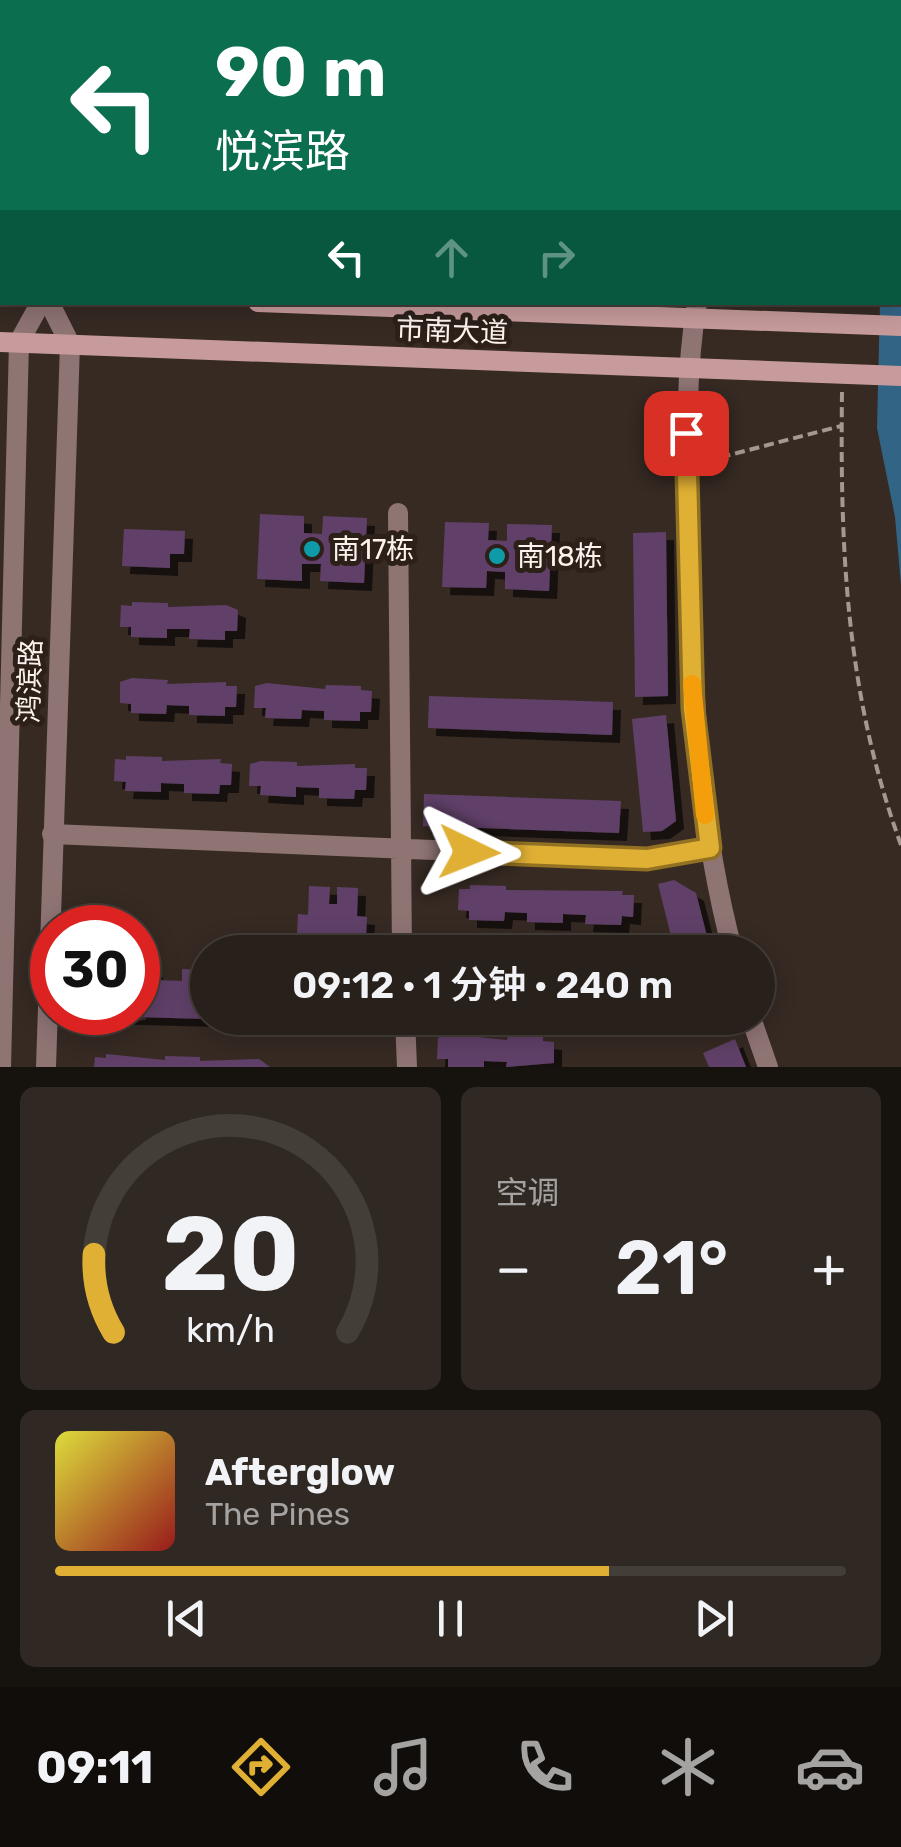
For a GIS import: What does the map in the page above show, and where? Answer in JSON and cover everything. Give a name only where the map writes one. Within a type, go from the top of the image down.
[{"type":"main road","name":"市南大道","points":[[422,305],[696,310],[901,326]]},
{"type":"main road","name":"市南大道","points":[[9,342],[901,376]]},
{"type":"street","name":"鸿滨路","points":[[1,1067],[9,342],[38,305]]},
{"type":"street","name":"鸿滨路","points":[[46,1067],[70,344],[50,305]]},
{"type":"street","points":[[696,310],[686,368],[693,709],[710,848],[729,935]]},
{"type":"street","points":[[398,514],[401,935]]},
{"type":"street","points":[[52,834],[647,859],[710,848]]},
{"type":"street","points":[[406,1035],[407,1067]]},
{"type":"street","points":[[758,1035],[768,1067]]},
{"type":"path","points":[[842,390],[840,528],[849,631],[868,732],[901,845]]},
{"type":"path","points":[[687,466],[841,426]]},
{"type":"water","points":[[880,305],[901,305],[901,585],[895,517],[877,428]]},
{"type":"building","name":"南17栋","points":[[260,514],[304,516],[304,533],[322,534],[323,516],[367,518],[364,583],[320,581],[321,564],[302,564],[302,581],[257,579]]},
{"type":"building","name":"南18栋","points":[[445,522],[489,523],[488,540],[507,541],[507,524],[552,525],[549,591],[505,589],[505,572],[487,571],[486,588],[442,587]]},
{"type":"building","points":[[124,529],[185,531],[184,554],[170,554],[170,568],[122,566]]},
{"type":"building","points":[[666,532],[668,696],[635,697],[633,533]]},
{"type":"building","points":[[132,602],[168,603],[168,607],[226,605],[238,610],[237,631],[225,631],[225,640],[189,639],[190,629],[167,629],[167,638],[131,637],[131,627],[120,627],[121,605],[132,606]]},
{"type":"building","points":[[132,678],[168,680],[167,684],[226,682],[226,686],[237,686],[236,707],[225,707],[225,716],[189,715],[189,706],[167,705],[166,714],[131,713],[131,704],[120,703],[120,682]]},
{"type":"building","points":[[267,683],[325,689],[326,685],[361,686],[361,690],[372,691],[371,712],[360,712],[360,721],[324,720],[324,711],[302,710],[301,719],[265,718],[266,708],[254,708],[255,686]]},
{"type":"building","points":[[429,696],[613,702],[612,735],[428,728]]},
{"type":"building","points":[[666,715],[676,821],[662,831],[643,832],[632,719]]},
{"type":"building","points":[[126,756],[162,757],[162,761],[221,759],[220,763],[232,764],[231,785],[220,785],[219,794],[184,793],[184,784],[161,783],[161,792],[125,791],[126,782],[114,781],[115,759],[126,760]]},
{"type":"building","points":[[297,762],[297,766],[355,764],[355,768],[367,768],[366,790],[355,790],[354,799],[319,798],[319,788],[296,787],[296,797],[260,795],[261,786],[249,786],[250,764]]},
{"type":"building","points":[[424,794],[621,801],[619,833],[423,826]]},
{"type":"building","points":[[674,880],[696,893],[707,935],[671,935],[658,884]]},
{"type":"building","points":[[470,885],[506,886],[506,890],[623,891],[622,895],[634,895],[633,917],[622,916],[621,925],[585,924],[586,915],[563,914],[563,923],[527,922],[527,913],[505,912],[504,921],[469,920],[469,911],[458,910],[459,889],[470,889]]},
{"type":"building","points":[[309,886],[330,887],[329,904],[337,904],[337,887],[358,888],[357,916],[367,917],[366,935],[297,933],[298,914],[308,915]]},
{"type":"building","points":[[182,969],[190,969],[190,1019],[160,1018],[160,980],[182,981]]},
{"type":"building","points":[[543,1037],[543,1041],[554,1042],[554,1063],[506,1067],[507,1062],[484,1061],[484,1067],[448,1067],[448,1059],[437,1059],[438,1038]]},
{"type":"building","points":[[735,1039],[746,1067],[709,1067],[703,1053]]},
{"type":"building","points":[[106,1054],[165,1060],[165,1056],[200,1057],[200,1061],[259,1059],[270,1067],[94,1067],[95,1057],[106,1058]]},
{"type":"slow traffic","points":[[692,684],[705,815]]},
{"type":"place","name":"南17栋","points":[[312,549]]},
{"type":"place","name":"南18栋","points":[[497,556]]},
{"type":"route","points":[[469,852],[647,859],[710,848],[693,709],[686,433]]}]
